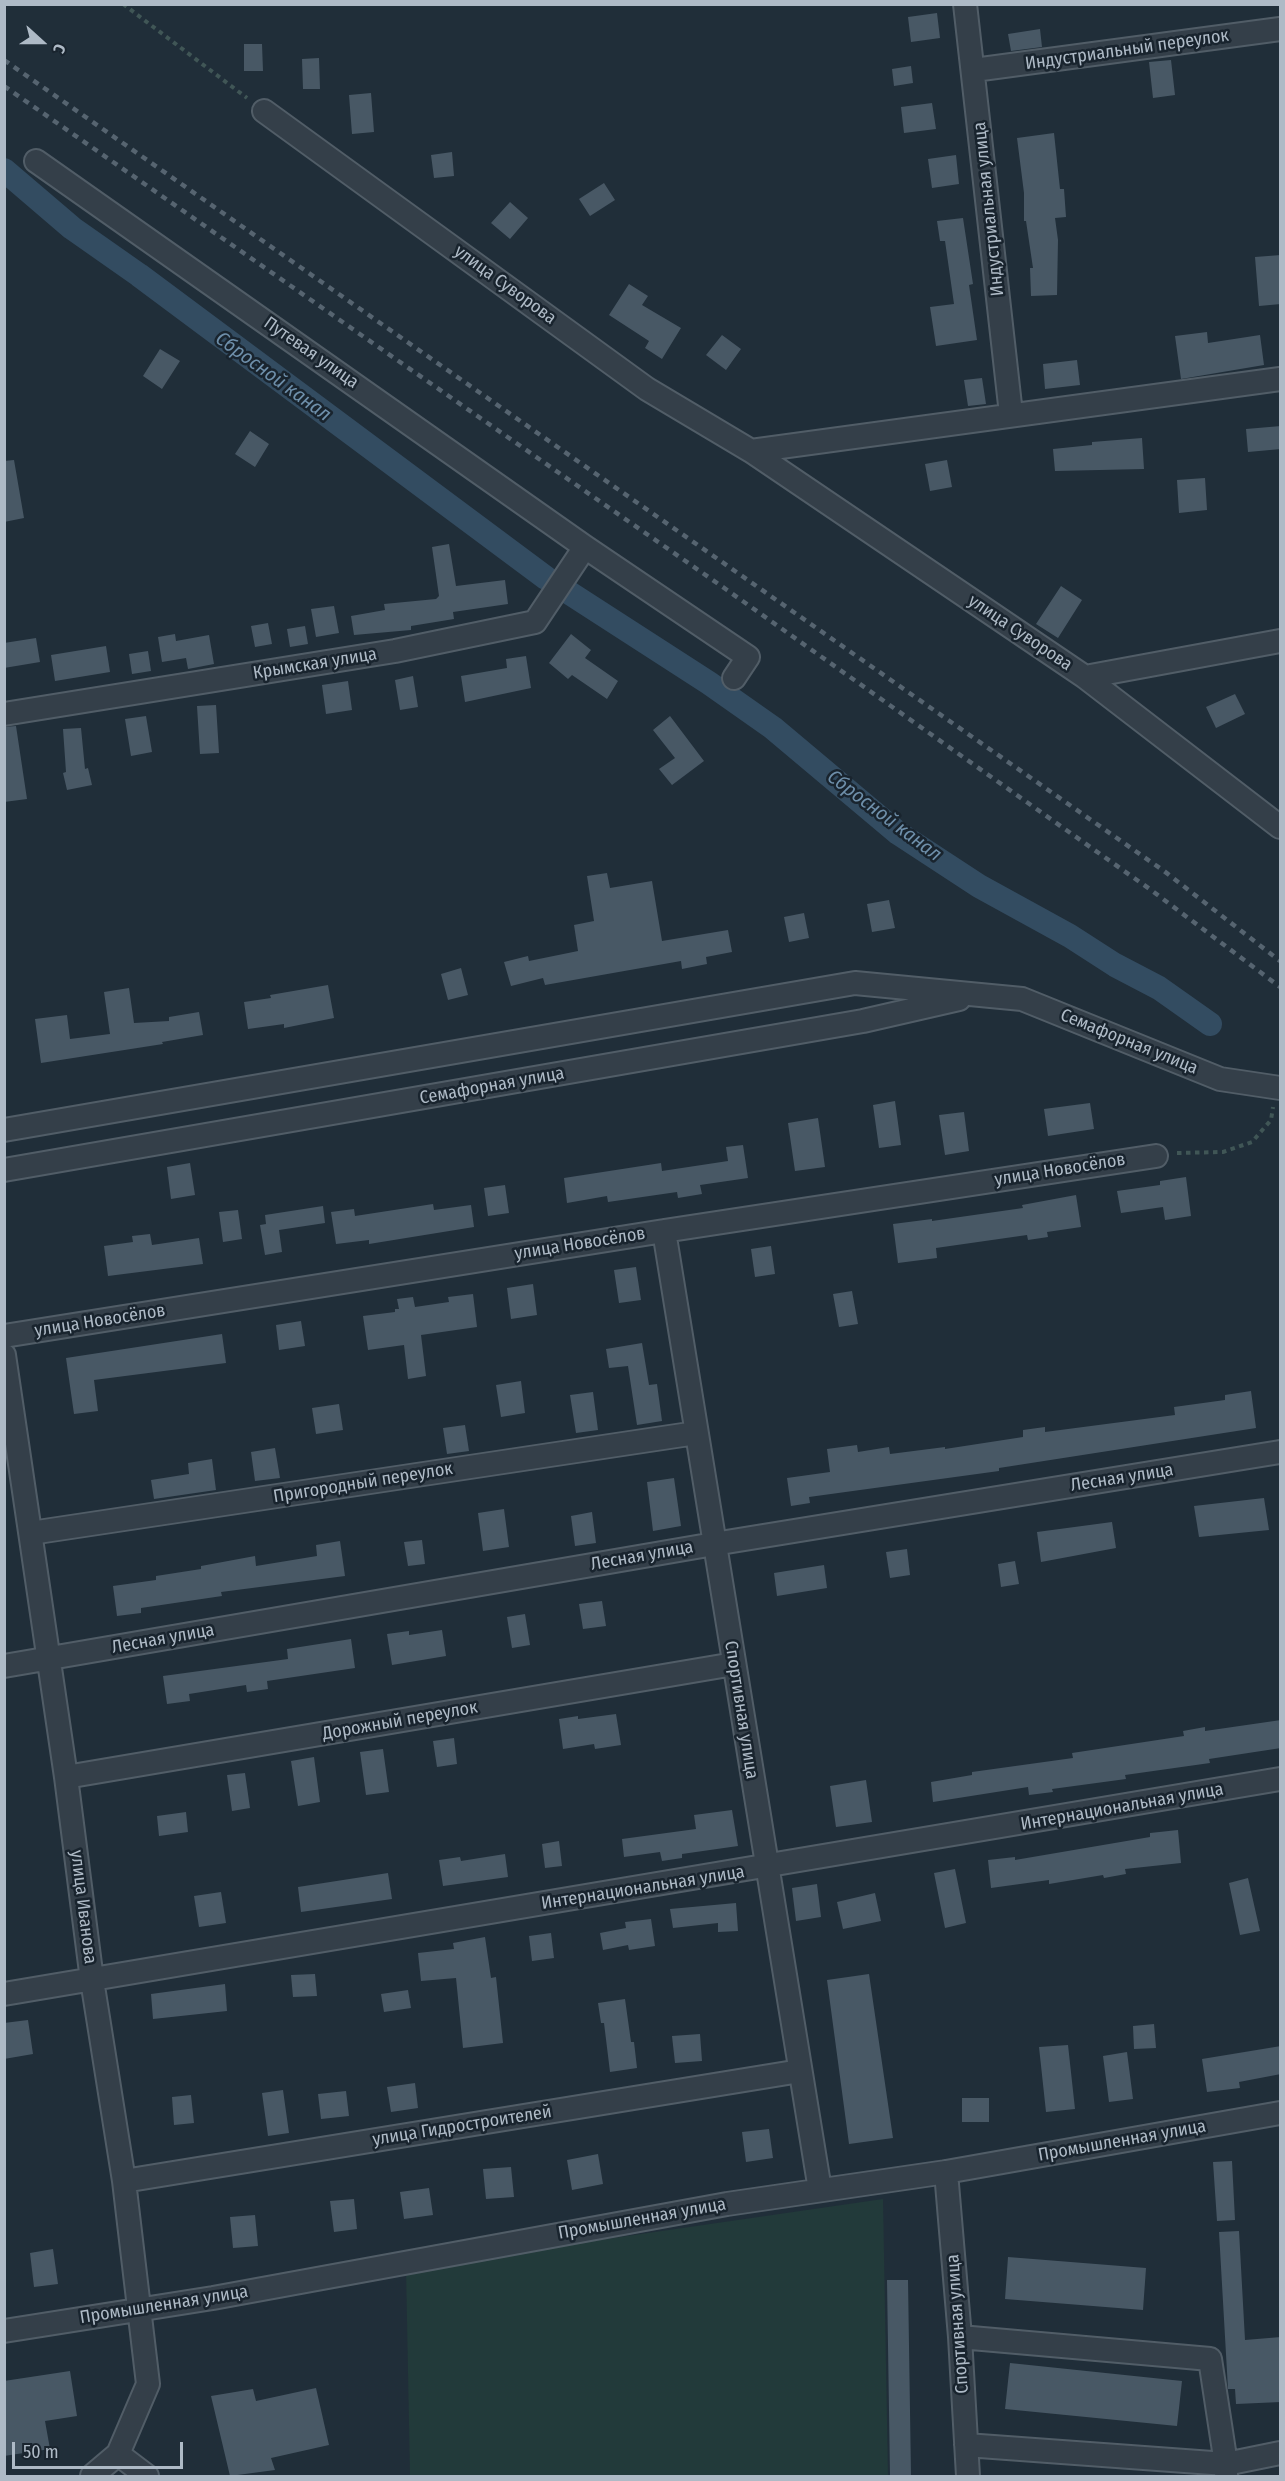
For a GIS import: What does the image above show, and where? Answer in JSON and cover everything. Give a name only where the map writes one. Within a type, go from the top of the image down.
[{"type":"street","name":"Индустриальная улица","points":[[965,4],[1011,414]]},
{"type":"street","name":"Индустриальный переулок","points":[[974,70],[1281,29]]},
{"type":"street","name":"улица Суворова","points":[[264,111],[647,388],[751,451],[1085,677],[1281,827]]},
{"type":"street","name":"Путевая улица","points":[[36,161],[585,547],[748,657],[734,678]]},
{"type":"street","points":[[751,451],[1281,379]]},
{"type":"street","name":"Крымская улица","points":[[4,714],[395,651],[534,622],[585,547]]},
{"type":"street","points":[[1085,677],[1281,641]]},
{"type":"street","points":[[855,983],[876,993],[880,1001],[873,1013],[863,1021]]},
{"type":"street","name":"Семафорная улица","points":[[4,1130],[855,983],[1022,999],[1211,1075],[1279,1089]]},
{"type":"street","name":"Семафорная улица","points":[[4,1170],[863,1021],[978,994]]},
{"type":"street","name":"улица Новосёлов","points":[[4,1336],[664,1231],[1156,1156]]},
{"type":"street","name":"Спортивная улица","points":[[664,1231],[820,2190]]},
{"type":"street","name":"улица Иванова","points":[[4,1355],[141,2310],[148,2384],[118,2454]]},
{"type":"street","name":"Пригородный переулок","points":[[30,1533],[696,1433]]},
{"type":"street","name":"Лесная улица","points":[[4,1666],[714,1544],[1281,1452]]},
{"type":"street","name":"Дорожный переулок","points":[[66,1777],[734,1664]]},
{"type":"street","name":"Интернациональная улица","points":[[4,1994],[767,1868],[1281,1779]]},
{"type":"street","name":"улица Гидростроителей","points":[[124,2181],[800,2071]]},
{"type":"street","name":"Промышленная улица","points":[[4,2331],[141,2310],[727,2204],[946,2172],[1281,2114]]},
{"type":"street","name":"Спортивная улица","points":[[946,2172],[960,2337],[968,2476]]},
{"type":"street","points":[[960,2337],[1210,2359],[1226,2470]]},
{"type":"street","points":[[966,2445],[1226,2470],[1281,2453]]},
{"type":"street","points":[[92,2476],[118,2454],[147,2476]]},
{"type":"path","points":[[123,4],[264,111]]},
{"type":"path","points":[[1156,1156],[1189,1152],[1223,1152],[1252,1142],[1271,1120],[1279,1089]]},
{"type":"green space","points":[[883,2199],[888,2476],[410,2476],[406,2268]]},
{"type":"building","points":[[937,13],[940,38],[911,42],[908,17]]},
{"type":"building","points":[[1040,29],[1042,47],[1011,51],[1008,34]]},
{"type":"building","points":[[244,44],[262,44],[263,71],[244,71]]},
{"type":"building","points":[[319,58],[320,89],[303,89],[302,59]]},
{"type":"building","points":[[1171,60],[1175,95],[1153,98],[1149,62]]},
{"type":"building","points":[[911,66],[913,83],[894,86],[892,69]]},
{"type":"building","points":[[371,93],[374,132],[352,134],[349,95]]},
{"type":"building","points":[[932,103],[936,129],[904,133],[901,107]]},
{"type":"building","points":[[1054,133],[1060,189],[1064,189],[1066,217],[1055,218],[1058,240],[1057,295],[1031,296],[1030,268],[1033,268],[1026,221],[1024,221],[1024,193],[1017,138]]},
{"type":"building","points":[[452,152],[454,176],[434,178],[431,155]]},
{"type":"building","points":[[956,155],[959,184],[932,188],[928,159]]},
{"type":"building","points":[[604,183],[615,200],[590,216],[579,199]]},
{"type":"building","points":[[510,202],[528,218],[510,239],[491,223]]},
{"type":"building","points":[[963,218],[973,284],[969,285],[977,340],[936,346],[930,307],[954,304],[945,241],[940,241],[937,221]]},
{"type":"building","points":[[1281,255],[1281,304],[1259,306],[1255,257]]},
{"type":"building","points":[[629,284],[648,296],[642,305],[681,328],[662,359],[645,348],[649,341],[609,315]]},
{"type":"building","points":[[1207,332],[1208,343],[1260,335],[1264,365],[1181,379],[1175,336]]},
{"type":"building","points":[[722,335],[741,349],[726,370],[706,355]]},
{"type":"building","points":[[160,349],[180,361],[162,389],[143,376]]},
{"type":"building","points":[[1077,360],[1080,385],[1045,389],[1043,364]]},
{"type":"building","points":[[982,378],[986,404],[968,406],[964,380]]},
{"type":"building","points":[[1281,426],[1281,449],[1248,452],[1246,429]]},
{"type":"building","points":[[250,431],[269,444],[255,467],[235,454]]},
{"type":"building","points":[[1142,438],[1144,469],[1055,471],[1053,449],[1092,445],[1092,442]]},
{"type":"building","points":[[14,460],[24,518],[4,522],[4,461]]},
{"type":"building","points":[[947,460],[952,487],[930,491],[925,464]]},
{"type":"building","points":[[1205,478],[1207,510],[1179,513],[1177,480]]},
{"type":"building","points":[[449,544],[456,586],[505,580],[508,604],[453,612],[454,619],[411,626],[411,630],[354,635],[351,616],[385,610],[384,604],[436,599],[439,596],[432,547]]},
{"type":"building","points":[[1061,586],[1082,600],[1058,638],[1036,624]]},
{"type":"building","points":[[334,606],[339,633],[316,637],[311,609]]},
{"type":"building","points":[[268,623],[272,644],[255,647],[251,626]]},
{"type":"building","points":[[305,626],[308,644],[290,647],[287,629]]},
{"type":"building","points":[[175,634],[176,641],[209,635],[214,664],[188,669],[186,658],[162,662],[158,637]]},
{"type":"building","points":[[571,634],[591,650],[585,658],[618,681],[607,699],[572,675],[568,679],[549,663]]},
{"type":"building","points":[[36,638],[40,662],[4,668],[4,643]]},
{"type":"building","points":[[106,646],[110,672],[55,681],[51,655]]},
{"type":"building","points":[[148,651],[151,671],[132,674],[129,654]]},
{"type":"building","points":[[526,656],[531,688],[465,702],[461,676],[507,668],[506,659]]},
{"type":"building","points":[[413,676],[418,707],[400,710],[395,680]]},
{"type":"building","points":[[348,681],[352,710],[326,714],[322,685]]},
{"type":"building","points":[[1235,694],[1245,714],[1216,728],[1206,707]]},
{"type":"building","points":[[216,705],[219,753],[200,754],[197,706]]},
{"type":"building","points":[[146,716],[152,752],[131,756],[125,719]]},
{"type":"building","points":[[670,716],[704,761],[672,785],[659,769],[675,758],[653,730]]},
{"type":"building","points":[[16,726],[27,799],[4,802],[4,727]]},
{"type":"building","points":[[81,728],[85,769],[88,768],[92,785],[67,790],[63,773],[66,772],[63,729]]},
{"type":"building","points":[[607,873],[610,888],[652,881],[662,941],[728,930],[732,952],[706,957],[707,964],[682,969],[681,961],[545,985],[543,978],[511,986],[504,962],[528,956],[529,961],[578,951],[574,925],[594,921],[587,876]]},
{"type":"building","points":[[889,900],[895,928],[872,932],[867,904]]},
{"type":"building","points":[[804,913],[809,938],[789,942],[784,917]]},
{"type":"building","points":[[461,968],[468,995],[448,1000],[441,974]]},
{"type":"building","points":[[328,985],[334,1018],[284,1028],[284,1024],[248,1029],[244,1002]]},
{"type":"building","points":[[129,988],[134,1023],[169,1021],[169,1017],[199,1012],[203,1035],[162,1042],[163,1044],[41,1063],[35,1019],[67,1015],[70,1039],[110,1034],[104,992]]},
{"type":"building","points":[[895,1101],[901,1145],[879,1148],[873,1105]]},
{"type":"building","points":[[1090,1103],[1094,1129],[1048,1136],[1044,1109]]},
{"type":"building","points":[[964,1112],[969,1151],[945,1155],[939,1115]]},
{"type":"building","points":[[818,1118],[825,1167],[795,1171],[788,1123]]},
{"type":"building","points":[[743,1145],[748,1178],[700,1185],[702,1194],[678,1198],[677,1192],[608,1202],[607,1196],[567,1203],[564,1178],[661,1163],[662,1171],[728,1161],[726,1147]]},
{"type":"building","points":[[190,1163],[195,1195],[171,1199],[167,1167]]},
{"type":"building","points":[[1186,1177],[1191,1216],[1165,1220],[1163,1207],[1121,1213],[1117,1191],[1160,1185],[1160,1181]]},
{"type":"building","points":[[505,1185],[509,1213],[488,1216],[484,1188]]},
{"type":"building","points":[[1076,1195],[1081,1227],[1047,1232],[1048,1237],[1028,1240],[1027,1235],[936,1248],[937,1258],[898,1263],[893,1224],[1023,1208],[1022,1205]]},
{"type":"building","points":[[433,1204],[434,1210],[471,1205],[474,1227],[369,1244],[369,1240],[336,1244],[331,1212],[354,1209],[355,1216]]},
{"type":"building","points":[[323,1206],[325,1223],[279,1230],[282,1252],[265,1255],[260,1225],[266,1224],[265,1215]]},
{"type":"building","points":[[238,1210],[242,1239],[223,1242],[219,1212]]},
{"type":"building","points":[[150,1234],[152,1245],[199,1238],[203,1264],[108,1276],[104,1246],[133,1242],[132,1236]]},
{"type":"building","points":[[771,1246],[775,1274],[755,1277],[751,1249]]},
{"type":"building","points":[[636,1267],[641,1300],[619,1303],[614,1270]]},
{"type":"building","points":[[533,1284],[537,1315],[511,1319],[507,1288]]},
{"type":"building","points":[[852,1291],[858,1324],[839,1327],[833,1294]]},
{"type":"building","points":[[473,1294],[477,1327],[421,1335],[426,1376],[408,1379],[404,1345],[368,1350],[363,1316],[395,1312],[395,1309],[399,1309],[397,1299],[413,1297],[415,1307],[449,1302],[448,1297]]},
{"type":"building","points":[[301,1321],[305,1346],[279,1350],[276,1325]]},
{"type":"building","points":[[222,1334],[226,1363],[94,1380],[98,1411],[74,1414],[66,1358]]},
{"type":"building","points":[[642,1343],[649,1385],[657,1384],[662,1421],[637,1425],[628,1366],[609,1368],[606,1349]]},
{"type":"building","points":[[521,1381],[525,1413],[501,1417],[496,1385]]},
{"type":"building","points":[[1251,1391],[1256,1428],[999,1468],[999,1471],[809,1497],[810,1503],[791,1506],[787,1478],[830,1472],[827,1449],[857,1445],[858,1452],[889,1447],[890,1454],[945,1447],[945,1449],[1023,1437],[1023,1430],[1045,1427],[1045,1432],[1175,1415],[1174,1407],[1225,1400],[1225,1395]]},
{"type":"building","points":[[593,1392],[598,1430],[576,1433],[570,1395]]},
{"type":"building","points":[[339,1404],[343,1430],[316,1434],[312,1408]]},
{"type":"building","points":[[465,1425],[469,1451],[447,1454],[443,1428]]},
{"type":"building","points":[[275,1448],[280,1478],[255,1481],[251,1452]]},
{"type":"building","points":[[212,1459],[216,1490],[154,1499],[151,1480],[189,1474],[188,1463]]},
{"type":"building","points":[[674,1478],[681,1526],[653,1531],[647,1482]]},
{"type":"building","points":[[1264,1498],[1269,1530],[1199,1537],[1194,1506]]},
{"type":"building","points":[[504,1509],[509,1547],[483,1551],[478,1513]]},
{"type":"building","points":[[592,1512],[596,1543],[575,1546],[571,1516]]},
{"type":"building","points":[[1112,1522],[1116,1548],[1041,1562],[1037,1532]]},
{"type":"building","points":[[422,1540],[425,1564],[408,1566],[404,1542]]},
{"type":"building","points":[[340,1541],[345,1576],[221,1592],[222,1596],[141,1608],[141,1613],[117,1616],[113,1586],[156,1580],[156,1576],[201,1569],[201,1566],[255,1556],[256,1566],[317,1556],[316,1545]]},
{"type":"building","points":[[907,1549],[910,1575],[890,1578],[886,1552]]},
{"type":"building","points":[[1015,1561],[1019,1584],[1001,1587],[998,1564]]},
{"type":"building","points":[[824,1565],[827,1588],[777,1596],[774,1573]]},
{"type":"building","points":[[602,1601],[606,1626],[583,1629],[579,1604]]},
{"type":"building","points":[[525,1614],[530,1645],[512,1648],[507,1617]]},
{"type":"building","points":[[442,1630],[446,1656],[392,1665],[387,1634],[409,1631],[409,1635]]},
{"type":"building","points":[[351,1639],[355,1668],[267,1681],[268,1689],[247,1692],[246,1685],[189,1694],[190,1701],[167,1704],[163,1676],[288,1659],[287,1649]]},
{"type":"building","points":[[616,1714],[621,1745],[595,1749],[594,1744],[563,1749],[559,1719]]},
{"type":"building","points":[[1281,1720],[1281,1748],[1209,1759],[1210,1763],[1125,1775],[1126,1779],[1052,1789],[1053,1792],[1029,1795],[1028,1787],[933,1802],[931,1782],[972,1775],[972,1772],[1073,1758],[1072,1753],[1184,1736],[1183,1731],[1205,1727],[1205,1731]]},
{"type":"building","points":[[454,1738],[457,1764],[437,1767],[433,1741]]},
{"type":"building","points":[[383,1749],[389,1792],[366,1795],[360,1752]]},
{"type":"building","points":[[314,1757],[320,1802],[298,1806],[291,1761]]},
{"type":"building","points":[[245,1773],[250,1808],[232,1811],[227,1775]]},
{"type":"building","points":[[866,1780],[872,1822],[836,1827],[830,1786]]},
{"type":"building","points":[[732,1810],[738,1846],[682,1854],[682,1858],[662,1861],[660,1852],[624,1857],[622,1839],[696,1829],[694,1815]]},
{"type":"building","points":[[186,1812],[188,1832],[159,1836],[157,1816]]},
{"type":"building","points":[[1178,1830],[1181,1863],[1125,1869],[1126,1874],[1104,1878],[1103,1875],[1049,1884],[1049,1880],[991,1888],[988,1860],[1015,1857],[1015,1860],[1150,1837],[1150,1833]]},
{"type":"building","points":[[559,1841],[562,1866],[545,1868],[542,1844]]},
{"type":"building","points":[[505,1854],[508,1877],[443,1886],[439,1860],[460,1857],[461,1861]]},
{"type":"building","points":[[955,1869],[966,1923],[945,1928],[934,1873]]},
{"type":"building","points":[[388,1873],[392,1899],[301,1912],[298,1887]]},
{"type":"building","points":[[1248,1878],[1260,1931],[1240,1935],[1229,1883]]},
{"type":"building","points":[[817,1884],[821,1917],[796,1921],[792,1888]]},
{"type":"building","points":[[221,1892],[226,1923],[199,1927],[194,1896]]},
{"type":"building","points":[[875,1893],[881,1921],[843,1929],[837,1902]]},
{"type":"building","points":[[736,1903],[738,1931],[718,1932],[718,1923],[673,1928],[670,1909]]},
{"type":"building","points":[[651,1919],[655,1946],[629,1950],[628,1945],[603,1950],[600,1933],[626,1928],[625,1922]]},
{"type":"building","points":[[551,1933],[554,1958],[532,1961],[529,1936]]},
{"type":"building","points":[[485,1937],[491,1978],[496,1977],[503,2043],[463,2048],[456,1978],[421,1981],[418,1953],[454,1949],[453,1943]]},
{"type":"building","points":[[315,1974],[317,1996],[293,1997],[291,1975]]},
{"type":"building","points":[[869,1974],[893,2138],[849,2144],[827,1980]]},
{"type":"building","points":[[225,1984],[227,2011],[153,2019],[151,1994]]},
{"type":"building","points":[[408,1990],[411,2008],[384,2012],[381,1994]]},
{"type":"building","points":[[625,1999],[637,2068],[610,2072],[604,2023],[601,2023],[598,2003]]},
{"type":"building","points":[[28,2020],[33,2054],[4,2059],[4,2023]]},
{"type":"building","points":[[1154,2024],[1156,2048],[1134,2049],[1133,2026]]},
{"type":"building","points":[[700,2034],[702,2061],[675,2063],[672,2036]]},
{"type":"building","points":[[1068,2045],[1075,2109],[1046,2112],[1039,2047]]},
{"type":"building","points":[[1281,2046],[1281,2074],[1239,2082],[1240,2088],[1207,2092],[1202,2059]]},
{"type":"building","points":[[1127,2052],[1133,2099],[1109,2102],[1103,2056]]},
{"type":"building","points":[[415,2083],[418,2108],[391,2112],[387,2087]]},
{"type":"building","points":[[283,2090],[289,2133],[268,2136],[262,2093]]},
{"type":"building","points":[[346,2091],[349,2116],[321,2119],[318,2094]]},
{"type":"building","points":[[191,2095],[194,2123],[174,2125],[172,2097]]},
{"type":"building","points":[[962,2098],[989,2098],[989,2122],[962,2122]]},
{"type":"building","points":[[769,2129],[773,2158],[746,2162],[742,2132]]},
{"type":"building","points":[[598,2154],[603,2184],[572,2190],[567,2160]]},
{"type":"building","points":[[1232,2161],[1235,2220],[1217,2221],[1213,2162]]},
{"type":"building","points":[[511,2167],[514,2197],[486,2199],[483,2169]]},
{"type":"building","points":[[429,2188],[433,2215],[404,2219],[400,2192]]},
{"type":"building","points":[[354,2199],[357,2229],[334,2232],[330,2201]]},
{"type":"building","points":[[255,2215],[258,2246],[233,2248],[230,2217]]},
{"type":"building","points":[[1239,2231],[1245,2340],[1281,2337],[1281,2402],[1236,2404],[1235,2389],[1228,2389],[1219,2232]]},
{"type":"building","points":[[53,2249],[58,2284],[34,2287],[30,2253]]},
{"type":"building","points":[[1008,2257],[1146,2268],[1143,2310],[1005,2299]]},
{"type":"building","points":[[887,2280],[908,2280],[911,2476],[890,2476]]},
{"type":"building","points":[[1010,2363],[1182,2381],[1177,2426],[1005,2409]]},
{"type":"building","points":[[70,2371],[77,2416],[45,2421],[50,2449],[4,2456],[4,2381]]},
{"type":"building","points":[[316,2388],[329,2445],[271,2458],[275,2470],[230,2476],[211,2396],[253,2389],[256,2401]]},
{"type":"waterway","name":"Сбросной канал","points":[[4,170],[72,228],[139,275],[546,578]]},
{"type":"waterway","name":"Сбросной канал","points":[[568,592],[709,683],[773,728],[898,833],[979,886],[1159,988],[1210,1024]]},
{"type":"railway","points":[[4,60],[1164,871],[1280,961]]},
{"type":"railway","points":[[4,86],[727,590],[1151,890],[1280,987]]}]
